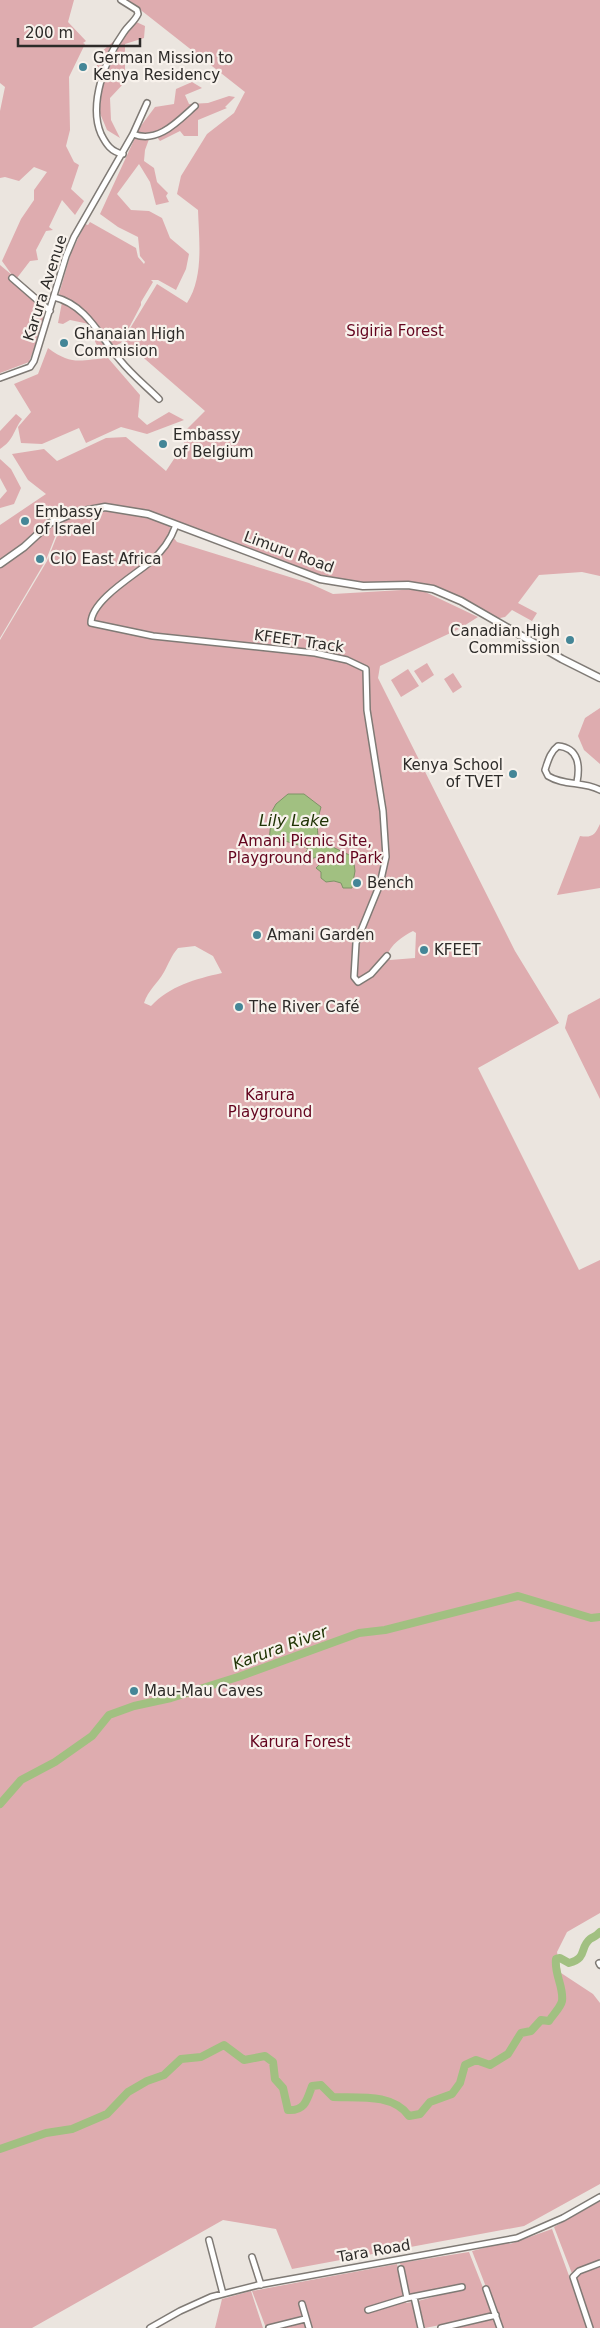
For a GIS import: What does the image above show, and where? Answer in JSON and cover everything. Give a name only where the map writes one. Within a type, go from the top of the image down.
[{"type":"main road","name":"Limuru Road","points":[[0,564],[24,547],[58,518],[84,510],[105,507],[129,510],[148,514],[320,579],[362,586],[426,587],[443,593],[574,666],[600,678]]},
{"type":"street","points":[[121,0],[137,10],[138,14],[117,43],[102,76],[97,108],[98,126],[104,139],[115,152],[123,154]]},
{"type":"street","name":"Karura Avenue","points":[[0,378],[32,364],[66,256],[74,237],[123,154],[147,103]]},
{"type":"street","points":[[132,136],[162,133],[195,106]]},
{"type":"street","points":[[12,278],[50,311]]},
{"type":"street","points":[[54,297],[76,308],[93,322],[119,359],[159,398]]},
{"type":"street","name":"KFEET Track","points":[[176,525],[169,541],[150,562],[136,571],[97,605],[92,614],[91,623],[153,636],[315,653],[347,660],[366,669],[367,710],[383,811],[386,857],[380,884],[356,943],[354,977],[356,981],[358,982],[370,974],[387,956]]},
{"type":"street","points":[[577,782],[579,761],[568,749],[558,746],[553,750],[549,759],[546,770],[548,776],[563,782],[577,782],[600,790]]},
{"type":"street","name":"Tara Road","points":[[152,2327],[180,2311],[223,2294],[261,2285],[517,2238],[546,2226],[600,2197]]},
{"type":"street","points":[[209,2240],[223,2294]]},
{"type":"street","points":[[252,2257],[261,2285]]},
{"type":"street","points":[[590,2328],[573,2277],[577,2272],[600,2263]]},
{"type":"street","points":[[401,2269],[407,2298]]},
{"type":"street","points":[[368,2310],[407,2298],[462,2287]]},
{"type":"street","points":[[486,2289],[500,2328]]},
{"type":"street","points":[[414,2297],[421,2328]]},
{"type":"street","points":[[302,2304],[309,2328]]},
{"type":"street","points":[[441,2328],[496,2315]]},
{"type":"street","points":[[269,2328],[305,2319]]},
{"type":"green space","points":[[0,0],[74,0],[68,22],[86,41],[83,43],[85,44],[69,77],[70,130],[66,146],[74,162],[79,165],[71,189],[84,201],[75,215],[62,200],[49,227],[53,230],[46,231],[36,250],[38,260],[30,261],[17,278],[50,306],[29,362],[0,373],[0,265],[12,275],[2,261],[21,219],[34,200],[34,190],[47,172],[34,167],[19,181],[5,177],[0,178],[0,111],[5,87],[0,83]]},
{"type":"green space","name":"Karura Forest","points":[[128,0],[600,0],[600,576],[582,572],[539,575],[518,603],[537,613],[532,621],[512,610],[505,617],[490,620],[423,585],[340,583],[169,523],[129,512],[169,524],[173,537],[177,542],[309,583],[333,594],[419,589],[478,617],[459,629],[380,666],[378,678],[515,951],[559,1023],[478,1068],[579,1270],[600,1260],[600,1913],[567,1932],[557,1952],[561,1973],[593,1994],[600,2003],[600,2184],[524,2226],[292,2269],[276,2229],[223,2220],[32,2328],[0,2328],[0,640],[47,561],[64,518],[40,530],[16,551],[0,561],[0,525],[46,494],[28,480],[12,454],[44,449],[57,461],[106,438],[126,437],[166,471],[184,444],[183,433],[205,411],[123,340],[157,284],[187,303],[192,293],[196,282],[199,258],[198,210],[177,194],[181,176],[207,134],[234,113],[245,92]],"holes":[[[413,931],[416,933],[415,958],[390,960],[387,956],[391,948],[401,938]],[[195,946],[213,956],[222,973],[183,984],[166,993],[151,1006],[144,1003],[178,948]]]},
{"type":"green space","points":[[132,20],[145,26],[144,38],[125,44],[125,82],[110,98],[111,120],[120,138],[107,130],[99,111],[102,88],[95,74],[100,53],[115,40]]},
{"type":"green space","points":[[192,82],[202,88],[185,95],[189,104],[208,103],[229,96],[235,97],[225,107],[227,108],[198,120],[198,136],[184,136],[180,131],[160,141],[152,131],[145,150],[144,161],[154,168],[157,182],[168,193],[166,196],[169,202],[156,205],[150,182],[139,164],[117,194],[131,210],[149,211],[162,218],[170,238],[189,254],[186,269],[176,290],[158,280],[151,280],[153,282],[121,343],[113,347],[97,346],[92,334],[96,333],[94,325],[70,320],[63,324],[58,323],[63,297],[59,294],[71,253],[85,224],[88,225],[90,222],[136,248],[138,257],[144,264],[145,262],[140,256],[138,237],[118,227],[100,214],[140,127],[155,107],[174,104],[176,89]]},
{"type":"green space","points":[[48,348],[56,354],[76,361],[108,358],[140,395],[138,417],[147,425],[169,412],[184,420],[147,434],[121,427],[86,443],[79,428],[42,444],[21,443],[18,427],[31,412],[14,384],[38,374]]},
{"type":"green space","points":[[16,414],[22,419],[11,439],[0,449],[0,431]]},
{"type":"green space","points":[[0,459],[11,469],[21,488],[14,504],[0,508],[0,499],[7,491],[0,478]]},
{"type":"green space","points":[[62,519],[46,560],[0,638],[0,567]]},
{"type":"green space","points":[[427,663],[434,675],[422,683],[414,671]]},
{"type":"green space","points":[[408,669],[419,686],[401,697],[391,680]]},
{"type":"green space","points":[[453,673],[462,687],[453,693],[444,679]]},
{"type":"green space","points":[[600,708],[600,764],[584,750],[578,736],[585,718]]},
{"type":"green space","points":[[600,824],[600,888],[557,895],[580,836],[587,837],[593,835]]},
{"type":"green space","points":[[600,998],[600,1099],[565,1028],[568,1015]]},
{"type":"green space","points":[[600,2201],[600,2328],[593,2328],[554,2227]]},
{"type":"green space","points":[[552,2229],[588,2328],[502,2328],[472,2251],[507,2242],[510,2244]]},
{"type":"green space","points":[[469,2252],[493,2313],[425,2328],[418,2301],[463,2289],[462,2285],[408,2295],[400,2263]]},
{"type":"green space","points":[[397,2264],[406,2303],[412,2302],[418,2328],[266,2328],[252,2291]]},
{"type":"green space","points":[[251,2291],[263,2328],[215,2328],[222,2299]]},
{"type":"green space","points":[[494,2319],[497,2328],[456,2328]]},
{"type":"water","name":"Lily Lake","points":[[288,794],[304,794],[321,807],[318,826],[320,845],[333,847],[353,856],[355,871],[352,888],[343,888],[341,883],[334,881],[326,882],[321,878],[321,872],[316,868],[320,864],[316,857],[309,860],[303,856],[308,849],[305,847],[285,841],[269,842],[272,811],[276,804]]},
{"type":"waterway","name":"Karura River","points":[[0,1804],[21,1780],[55,1762],[92,1736],[109,1715],[134,1706],[171,1698],[241,1676],[359,1633],[385,1630],[518,1596],[591,1618],[600,1617]]},
{"type":"waterway","points":[[0,2149],[46,2133],[72,2129],[107,2114],[128,2092],[147,2081],[164,2075],[181,2059],[201,2057],[224,2045],[244,2060],[265,2056],[273,2062],[275,2079],[283,2088],[288,2110],[302,2107],[307,2100],[312,2086],[321,2085],[333,2097],[374,2098],[394,2103],[409,2116],[420,2114],[430,2102],[452,2094],[460,2083],[465,2065],[476,2060],[490,2065],[508,2054],[521,2033],[531,2031],[541,2020],[549,2021],[562,2001],[562,1991],[556,1970],[556,1959],[560,1958],[569,1963],[575,1961],[581,1956],[587,1942],[600,1932]]},
{"type":"place","name":"German Mission to Kenya Residency","points":[[83,67]]},
{"type":"place","name":"Ghanaian High Commision","points":[[64,343]]},
{"type":"place","name":"Embassy of Belgium","points":[[163,444]]},
{"type":"place","name":"Embassy of Israel","points":[[25,521]]},
{"type":"place","name":"CIO East Africa","points":[[40,559]]},
{"type":"place","name":"Canadian High Commission","points":[[570,640]]},
{"type":"place","name":"Kenya School of TVET","points":[[513,774]]},
{"type":"place","name":"Bench","points":[[357,883]]},
{"type":"place","name":"Amani Garden","points":[[257,935]]},
{"type":"place","name":"KFEET","points":[[424,950]]},
{"type":"place","name":"The River Café","points":[[239,1007]]},
{"type":"place","name":"Mau-Mau Caves","points":[[134,1691]]},
{"type":"park label","name":"Sigiria Forest","points":[[395,331]]},
{"type":"park label","name":"Amani Picnic Site, Playground and Park","points":[[305,850]]},
{"type":"park label","name":"Karura Playground","points":[[270,1104]]}]
